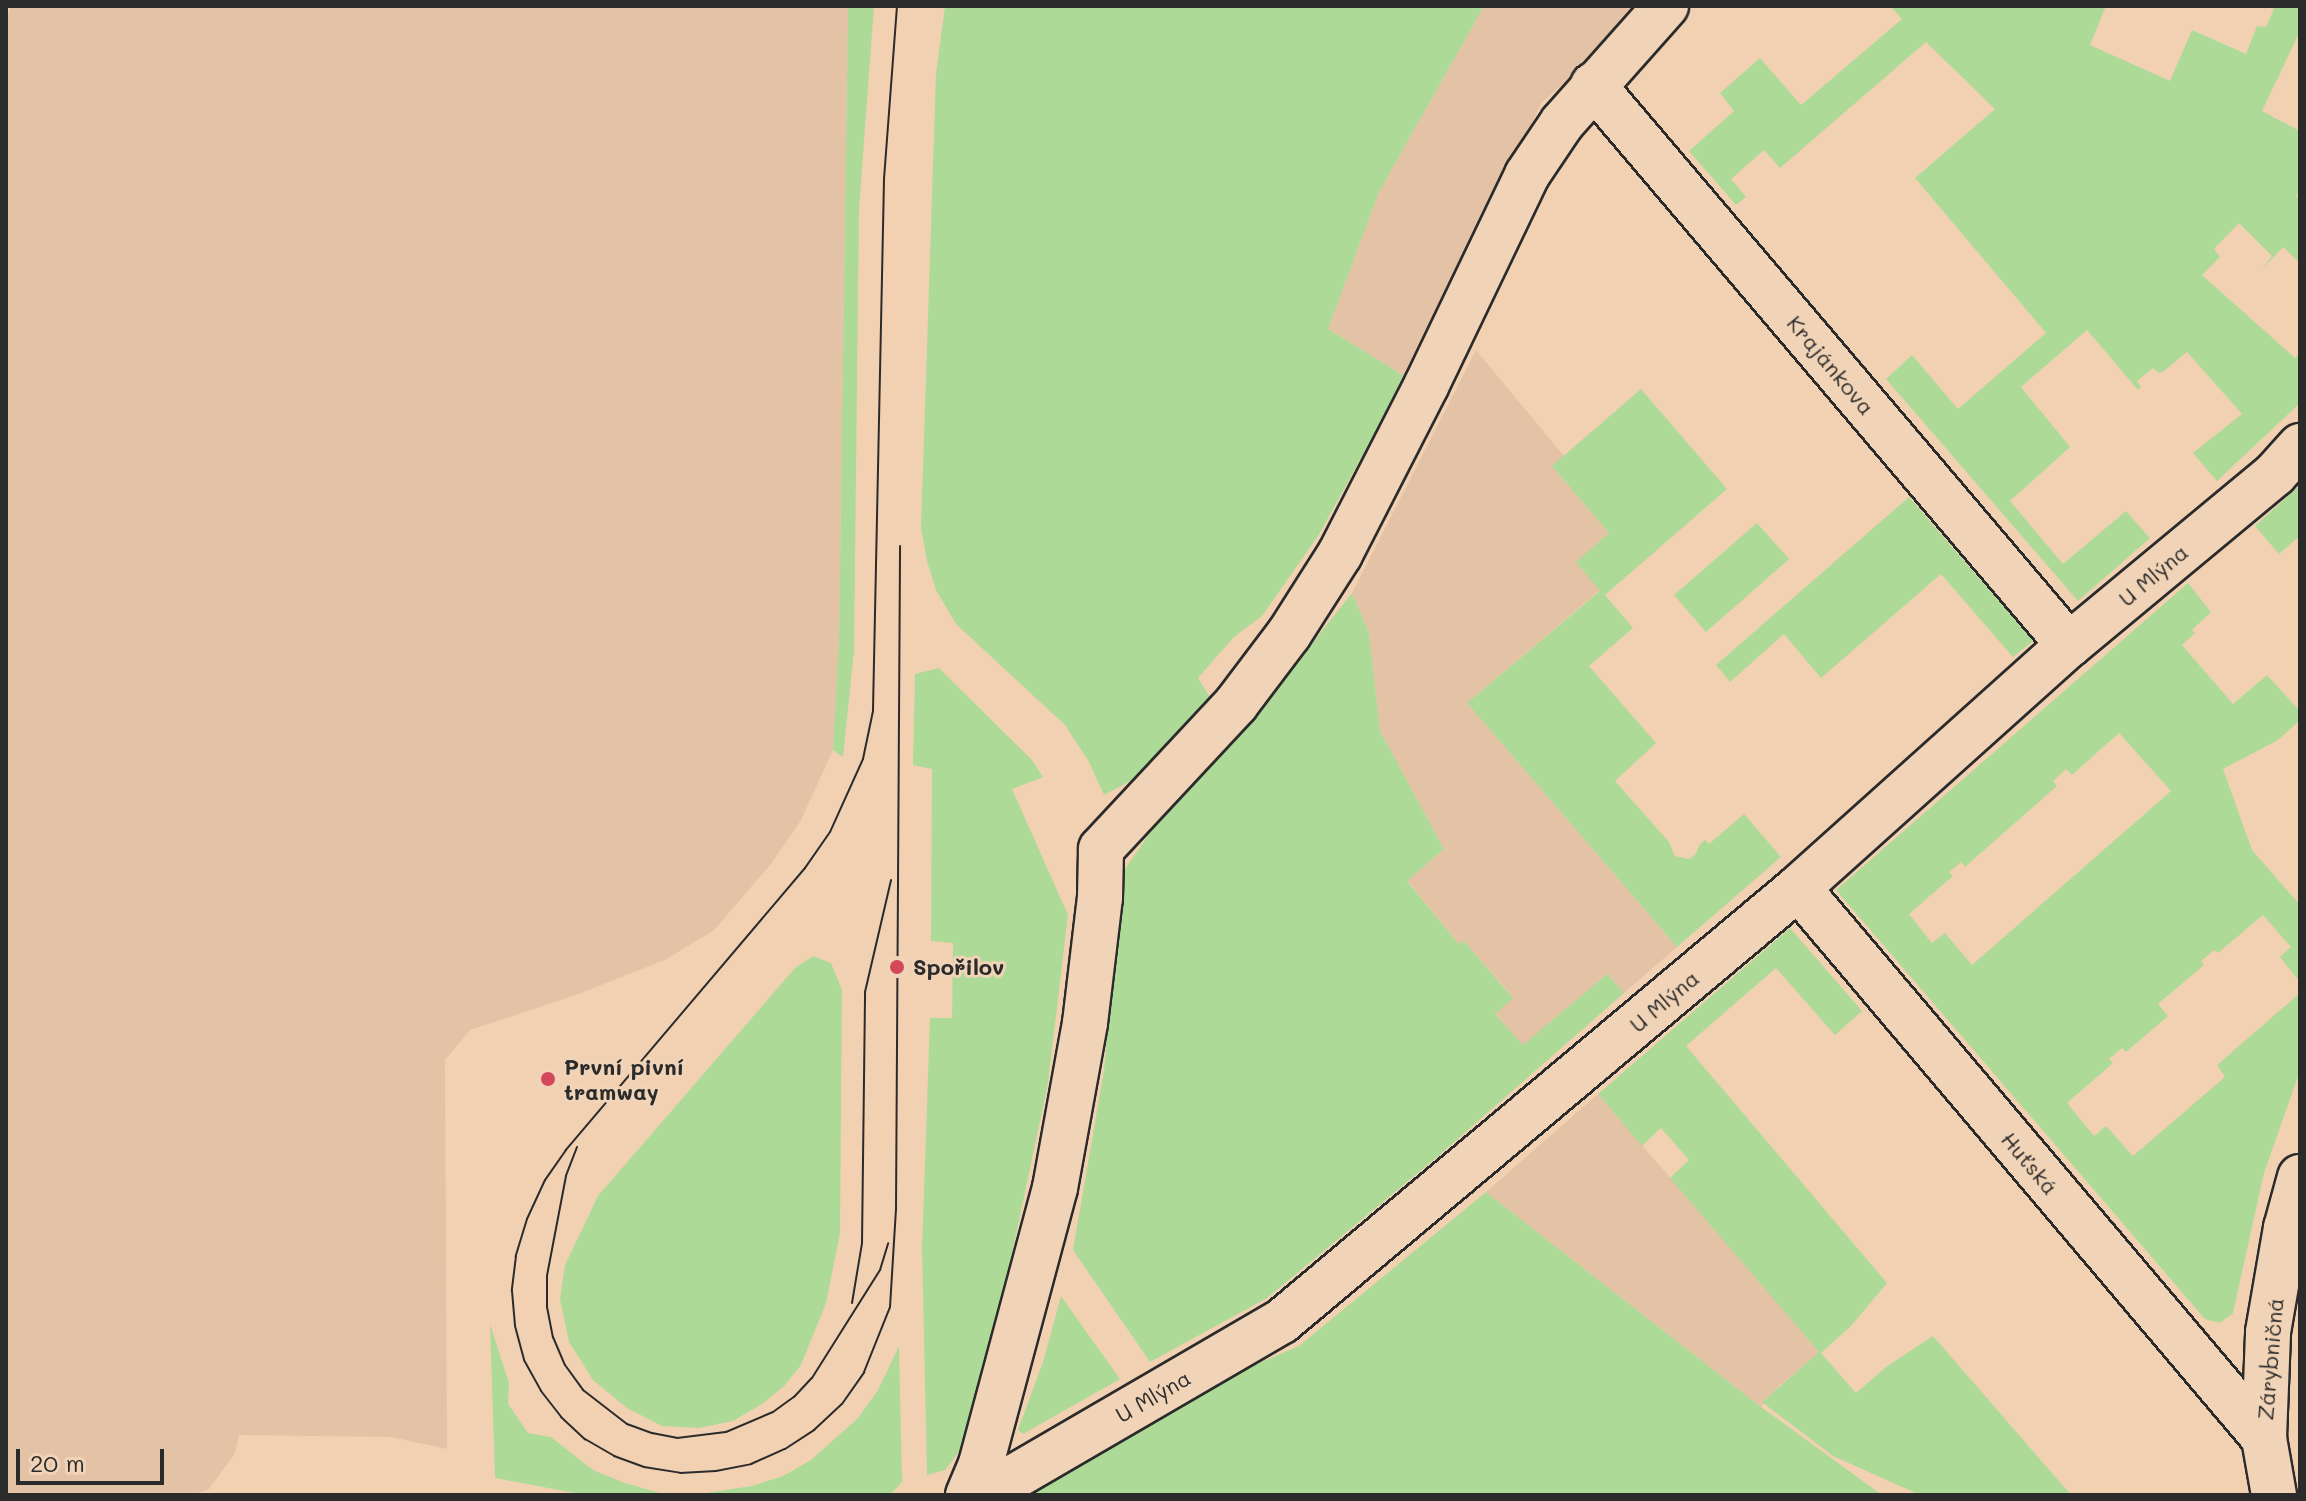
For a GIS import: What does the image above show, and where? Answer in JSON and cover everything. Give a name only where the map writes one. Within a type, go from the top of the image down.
[{"type":"street","points":[[968,1495],[981,1464],[1055,1188],[1085,1023],[1100,898],[1101,849],[1236,704],[1289,634],[1361,514],[1527,175],[1562,123],[1593,85],[1666,6]]},
{"type":"street","name":"Krajánkova","points":[[1593,85],[2069,645]]},
{"type":"street","name":"U Mlýna","points":[[983,1495],[1282,1321],[1798,888],[2069,645],[2275,474],[2300,446]]},
{"type":"street","name":"Huťská","points":[[1798,888],[2264,1438]]},
{"type":"street","name":"Zárybničná","points":[[2274,1495],[2264,1438],[2268,1332],[2286,1228],[2300,1177]]},
{"type":"shaded area","points":[[11,6],[848,6],[839,637],[833,750],[801,820],[771,864],[714,930],[667,959],[576,995],[470,1030],[445,1060],[447,1449],[391,1437],[239,1435],[235,1453],[209,1489],[193,1495],[6,1495],[6,20]]},
{"type":"shaded area","points":[[1484,6],[1654,6],[1542,102],[1406,377],[1328,329],[1379,192]]},
{"type":"shaded area","points":[[1476,350],[1564,456],[1552,466],[1609,533],[1600,590],[1467,703],[1677,947],[1624,993],[1607,974],[1523,1046],[1495,1013],[1513,997],[1464,941],[1460,945],[1407,880],[1444,849],[1380,731],[1369,633],[1352,593]]},
{"type":"shaded area","points":[[1598,1094],[1820,1352],[1779,1386],[1761,1407],[1486,1192]]},
{"type":"green space","points":[[848,6],[874,6],[859,209],[854,651],[843,757],[833,750],[839,637]]},
{"type":"green space","points":[[945,6],[1484,6],[1379,192],[1328,329],[1406,377],[1318,536],[1262,616],[1234,637],[1198,678],[1211,699],[1132,780],[1104,795],[1089,762],[1065,725],[956,624],[936,590],[927,561],[921,528],[936,74]]},
{"type":"green space","points":[[1890,6],[2106,6],[2090,45],[2170,81],[2192,30],[2246,54],[2257,26],[2266,27],[2274,9],[2268,6],[2300,6],[2300,31],[2262,111],[2300,131],[2300,189],[2296,196],[2300,198],[2300,263],[2283,247],[2261,270],[2272,256],[2239,223],[2214,249],[2220,257],[2202,275],[2295,358],[2300,353],[2300,403],[2217,481],[2193,453],[2242,414],[2187,352],[2164,371],[2159,373],[2153,368],[2137,381],[2141,387],[2138,390],[2087,330],[2021,387],[2070,447],[2010,501],[2063,564],[2126,511],[2150,538],[2078,601],[1886,379],[1912,355],[1958,409],[2046,333],[1915,178],[1995,109],[1926,42],[1780,168],[1764,150],[1731,179],[1746,197],[1736,205],[1689,151],[1734,111],[1720,93],[1760,58],[1801,105],[1902,19]]},
{"type":"green space","points":[[1641,389],[1727,489],[1605,595],[1633,628],[1589,666],[1656,743],[1615,781],[1669,842],[1675,856],[1689,859],[1695,855],[1700,844],[1705,840],[1709,844],[1744,814],[1781,857],[1677,947],[1467,703],[1600,591],[1576,562],[1609,533],[1552,466]]},
{"type":"green space","points":[[2300,485],[2300,536],[2279,554],[2255,526]]},
{"type":"green space","points":[[1909,497],[2033,641],[2013,657],[1941,574],[1821,678],[1784,634],[1730,682],[1716,665]]},
{"type":"green space","points":[[1757,523],[1789,559],[1706,632],[1674,595]]},
{"type":"green space","points":[[2188,583],[2211,612],[2182,645],[2233,704],[2267,675],[2300,711],[2300,720],[2278,740],[2223,769],[2252,850],[2300,905],[2300,982],[2280,957],[2291,947],[2263,915],[2218,953],[2214,950],[2201,961],[2204,965],[2158,1004],[2168,1016],[2126,1052],[2122,1048],[2109,1059],[2113,1063],[2067,1103],[2094,1136],[2106,1126],[2133,1156],[2225,1077],[2217,1065],[2300,993],[2300,1071],[2264,1173],[2233,1313],[2220,1323],[2205,1319],[1836,890]],"holes":[[[2119,733],[2171,791],[1972,965],[1945,933],[1932,943],[1909,914],[1953,876],[1949,872],[1961,862],[1965,867],[2057,786],[2053,781],[2066,769],[2072,775]]]},
{"type":"green space","points":[[1352,593],[1369,633],[1380,731],[1444,849],[1407,881],[1459,944],[1464,941],[1513,998],[1495,1014],[1523,1045],[1607,974],[1624,993],[1437,1157],[1267,1298],[1150,1362],[1073,1250],[1104,1070],[1123,872],[1158,821],[1256,714]]},
{"type":"green space","points":[[939,668],[1032,760],[1043,777],[1012,789],[1068,915],[1048,1083],[1003,1296],[965,1444],[945,1470],[927,1475],[922,1248],[930,1018],[952,1018],[953,943],[931,941],[932,769],[913,765],[915,674]]},
{"type":"green space","points":[[1790,928],[1862,1011],[1835,1035],[1776,968],[1686,1046],[1887,1283],[1851,1326],[1821,1353],[1856,1393],[1886,1367],[1933,1336],[2071,1495],[1920,1495],[1833,1456],[1762,1402],[1819,1352],[1670,1178],[1689,1160],[1661,1128],[1642,1146],[1598,1094]]},
{"type":"green space","points":[[813,956],[831,963],[842,990],[840,1233],[826,1303],[801,1365],[784,1386],[762,1404],[733,1421],[699,1428],[662,1426],[627,1408],[593,1380],[569,1342],[560,1299],[565,1265],[598,1196],[795,968]]},
{"type":"green space","points":[[1486,1192],[1761,1407],[1882,1495],[1023,1495],[1236,1373],[1299,1346]]},
{"type":"green space","points":[[1061,1296],[1120,1379],[1023,1434],[1018,1430],[1043,1362]]},
{"type":"green space","points":[[490,1324],[509,1383],[508,1404],[528,1433],[551,1437],[593,1470],[625,1483],[660,1493],[693,1495],[586,1495],[495,1478]]},
{"type":"green space","points":[[899,1346],[902,1482],[890,1495],[693,1495],[752,1486],[783,1476],[811,1460],[858,1418],[878,1390]]},
{"type":"tram line","points":[[897,6],[884,180],[873,711],[863,759],[830,832],[805,868],[566,1150],[545,1180],[527,1219],[516,1256],[512,1291],[515,1326],[524,1360],[541,1391],[561,1417],[585,1439],[614,1456],[644,1467],[680,1473],[716,1471],[751,1464],[785,1449],[814,1430],[842,1404],[864,1372],[890,1307],[896,1210],[900,546]]},
{"type":"tram line","points":[[852,1303],[862,1243],[865,992],[891,880]]},
{"type":"tram line","points":[[577,1147],[566,1176],[547,1276],[547,1307],[553,1337],[565,1365],[583,1390],[627,1424],[652,1433],[677,1438],[726,1432],[773,1412],[794,1397],[812,1378],[880,1270],[888,1243]]},
{"type":"place","name":"Spořilov","points":[[897,967]]},
{"type":"place","name":"První pivní tramway","points":[[548,1079]]}]
